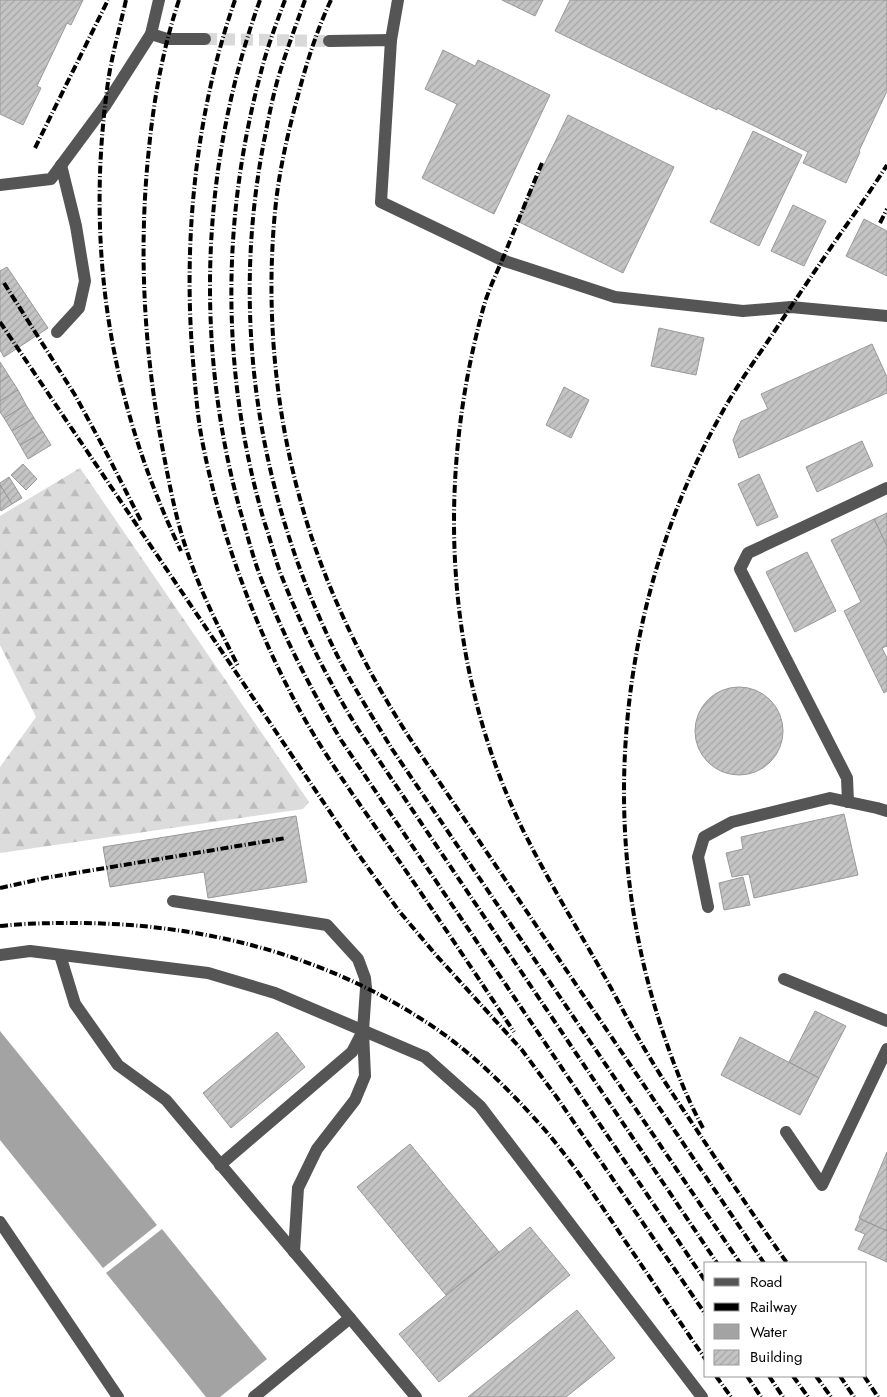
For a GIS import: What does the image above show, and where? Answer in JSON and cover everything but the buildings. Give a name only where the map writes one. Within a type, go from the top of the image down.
[{"type":"lane","points":[[0,185],[51,179],[105,106],[151,34],[159,0]]},
{"type":"lane","points":[[398,0],[391,40],[381,202],[502,260],[615,297],[743,311],[791,307],[887,316]]},
{"type":"lane","points":[[151,34],[167,39],[205,40]]},
{"type":"lane","points":[[329,41],[391,40]]},
{"type":"lane","points":[[57,332],[79,308],[85,281],[76,226],[61,165]]},
{"type":"lane","points":[[848,802],[847,778],[740,569],[748,553],[887,488]]},
{"type":"lane","points":[[708,907],[698,857],[704,837],[732,822],[830,798],[887,811]]},
{"type":"lane","points":[[173,901],[327,925],[358,959],[365,978],[363,1031],[365,1076],[355,1100],[317,1149],[298,1188],[294,1252]]},
{"type":"lane","points":[[0,955],[30,951],[208,973],[275,993],[425,1057],[480,1106],[702,1397]]},
{"type":"lane","points":[[60,955],[75,1004],[118,1065],[166,1100],[416,1397]]},
{"type":"lane","points":[[784,978],[887,1021]]},
{"type":"lane","points":[[220,1165],[352,1052],[363,1031]]},
{"type":"lane","points":[[786,1132],[822,1185],[887,1050]]},
{"type":"lane","points":[[0,1222],[118,1397]]},
{"type":"lane","points":[[254,1397],[350,1318]]},
{"type":"green space","points":[[80,468],[309,802],[303,809],[0,853],[0,767],[36,717],[0,645],[0,516]]},
{"type":"water","points":[[0,1031],[157,1225],[103,1268],[0,1140]]},
{"type":"water","points":[[162,1229],[267,1359],[220,1397],[206,1397],[106,1273]]},
{"type":"tunnel","points":[[205,39],[329,41]]},
{"type":"railway","points":[[35,148],[108,0]]},
{"type":"railway","points":[[126,0],[108,82],[102,143],[100,204],[102,263],[109,322],[120,380],[136,437],[156,494],[181,551]]},
{"type":"railway","points":[[179,0],[168,36],[160,73],[149,148],[144,225],[145,303],[148,341],[157,418],[179,526],[203,593],[238,666]]},
{"type":"railway","points":[[235,0],[221,45],[201,137],[191,232],[191,326],[196,399],[203,445],[219,513],[254,613],[299,709],[333,765],[514,1032]]},
{"type":"railway","points":[[260,0],[240,62],[226,125],[216,189],[211,254],[211,318],[215,383],[225,447],[240,510],[259,572],[270,602],[298,662],[341,740],[704,1279]]},
{"type":"railway","points":[[285,0],[263,63],[248,128],[239,184],[233,241],[231,297],[240,409],[250,465],[264,521],[280,572],[315,652],[358,729],[716,1262]]},
{"type":"railway","points":[[305,0],[279,75],[265,136],[255,202],[250,267],[251,332],[257,397],[268,461],[285,524],[307,586],[333,647],[392,749],[739,1262]]},
{"type":"railway","points":[[331,0],[308,61],[285,150],[276,202],[272,247],[271,293],[277,384],[284,429],[294,474],[320,561],[360,651],[383,695],[409,737],[763,1262]]},
{"type":"railway","points":[[542,163],[485,302],[469,367],[459,434],[454,500],[455,567],[462,634],[476,700],[495,764],[521,826],[548,878],[656,1068],[786,1262]]},
{"type":"railway","points":[[703,1128],[678,1074],[658,1017],[639,941],[627,863],[624,784],[629,706],[641,628],[661,553],[689,479],[724,409],[748,370],[887,165]]},
{"type":"railway","points":[[880,223],[887,209]]},
{"type":"railway","points":[[4,283],[75,395],[141,521]]},
{"type":"railway","points":[[0,322],[361,858],[399,911],[522,1050],[558,1099],[704,1312]]},
{"type":"railway","points":[[0,888],[45,878],[286,838]]},
{"type":"railway","points":[[0,926],[60,923],[128,925],[222,938],[312,964],[397,1004],[438,1030],[467,1052],[508,1090],[545,1130],[584,1181],[704,1357]]},
{"type":"railway","points":[[717,1377],[731,1397]]},
{"type":"railway","points":[[748,1377],[761,1397]]},
{"type":"railway","points":[[770,1377],[783,1397]]},
{"type":"railway","points":[[794,1377],[808,1397]]},
{"type":"railway","points":[[817,1377],[831,1397]]},
{"type":"railway","points":[[841,1377],[854,1397]]},
{"type":"railway","points":[[865,1377],[878,1397]]}]
